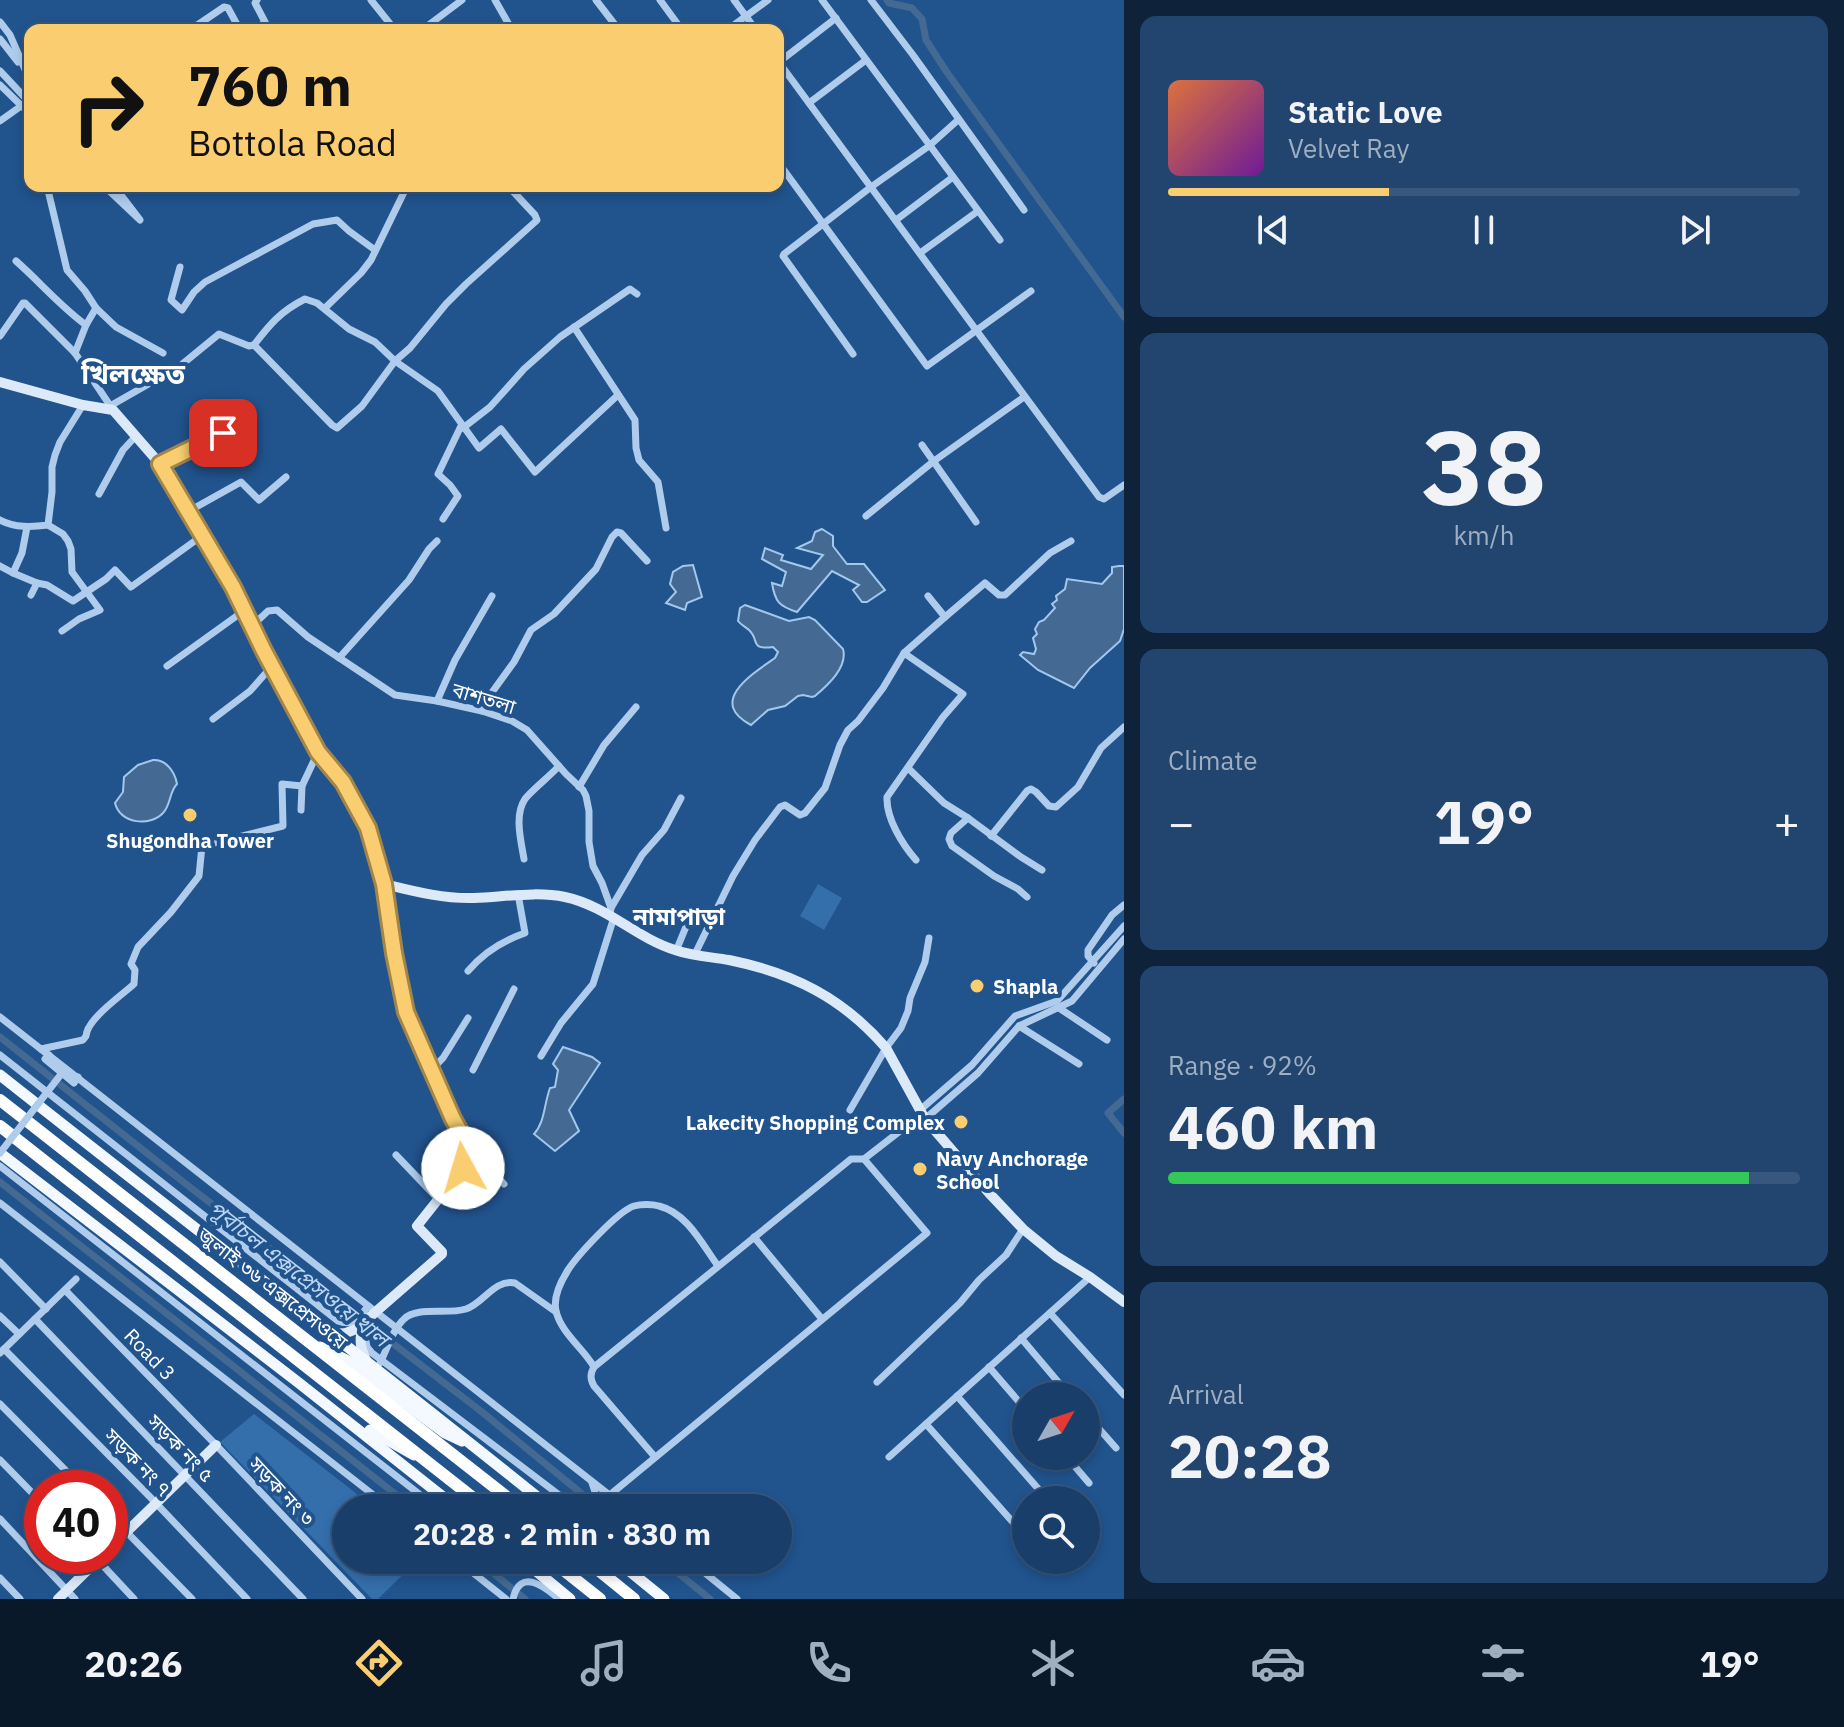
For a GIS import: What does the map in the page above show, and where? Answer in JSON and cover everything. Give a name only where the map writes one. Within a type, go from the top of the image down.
[{"type":"highway","name":"জুলাই ৩৬ এক্সপ্রেসওয়ে","points":[[0,1100],[503,1494]]},
{"type":"highway","name":"জুলাই ৩৬ এক্সপ্রেসওয়ে","points":[[0,1126],[468,1494]]},
{"type":"highway","points":[[569,1574],[600,1599]]},
{"type":"highway","points":[[603,1574],[634,1599]]},
{"type":"main road","points":[[0,1075],[534,1494]]},
{"type":"main road","points":[[0,1153],[439,1494]]},
{"type":"main road","points":[[312,1343],[350,1362],[445,1433],[473,1445]]},
{"type":"main road","points":[[299,1383],[314,1390],[379,1437],[429,1463]]},
{"type":"main road","points":[[540,1574],[570,1599]]},
{"type":"main road","points":[[633,1574],[664,1599]]},
{"type":"street","points":[[257,0],[255,2],[265,22],[262,24]]},
{"type":"street","points":[[371,0],[390,24]]},
{"type":"street","points":[[430,24],[462,0]]},
{"type":"street","points":[[495,0],[511,24]]},
{"type":"street","points":[[596,0],[614,24]]},
{"type":"street","points":[[660,0],[678,24]]},
{"type":"street","points":[[734,0],[752,24]]},
{"type":"street","points":[[735,24],[768,0]]},
{"type":"street","points":[[822,0],[1000,240]]},
{"type":"street","points":[[871,0],[1024,210]]},
{"type":"street","points":[[199,24],[226,7],[236,24]]},
{"type":"street","points":[[784,57],[836,18]]},
{"type":"street","points":[[0,22],[10,35],[24,66]]},
{"type":"street","points":[[0,39],[24,71]]},
{"type":"street","points":[[809,103],[866,60]]},
{"type":"street","points":[[784,69],[1099,497],[1104,499],[1124,485]]},
{"type":"street","points":[[0,71],[24,95]]},
{"type":"street","points":[[0,85],[24,108]]},
{"type":"street","points":[[0,121],[24,105]]},
{"type":"street","points":[[853,354],[783,256],[929,146],[958,120]]},
{"type":"street","points":[[784,170],[927,366],[1031,291]]},
{"type":"street","points":[[896,220],[953,177]]},
{"type":"street","points":[[48,192],[67,270],[96,308],[116,327],[163,353]]},
{"type":"street","points":[[114,192],[140,220]]},
{"type":"street","points":[[325,308],[371,260],[404,192]]},
{"type":"street","points":[[254,345],[337,428],[362,406],[395,361],[410,348],[446,304],[537,220],[513,192]]},
{"type":"street","points":[[920,253],[978,211]]},
{"type":"street","points":[[180,267],[171,300],[182,310],[205,282],[313,224],[337,220],[375,250]]},
{"type":"street","points":[[16,261],[86,325]]},
{"type":"street","points":[[443,519],[458,496],[438,474],[462,427],[490,407],[524,369],[560,337],[630,289],[637,294]]},
{"type":"street","points":[[0,382],[83,405],[111,408],[180,366],[219,334],[249,346],[254,345],[288,307],[305,299],[325,308],[349,329],[375,342],[395,361],[438,391],[479,448],[501,429],[535,472],[618,395]]},
{"type":"street","points":[[0,336],[24,302],[75,353],[111,408],[160,464],[189,511],[245,610],[318,752],[343,782],[368,828],[384,884],[406,1012],[466,1142],[504,1184]]},
{"type":"street","points":[[75,353],[96,308]]},
{"type":"street","points":[[574,327],[635,420],[639,460],[658,482],[666,528]]},
{"type":"street","points":[[866,516],[934,461],[1024,397]]},
{"type":"street","points":[[48,525],[55,455],[83,405]]},
{"type":"street","points":[[160,464],[223,433],[250,410]]},
{"type":"street","points":[[99,494],[123,450],[135,437]]},
{"type":"street","points":[[922,445],[976,522]]},
{"type":"street","points":[[189,511],[241,482],[259,500],[286,477]]},
{"type":"street","points":[[0,520],[27,527],[48,525],[68,541],[72,572],[100,610],[62,631]]},
{"type":"street","points":[[13,573],[22,553],[27,527]]},
{"type":"street","points":[[482,711],[531,630],[554,614],[596,569],[617,532],[647,561]]},
{"type":"street","points":[[0,566],[47,585],[73,601],[115,570],[131,587],[203,535]]},
{"type":"street","points":[[339,658],[409,580],[437,541]]},
{"type":"street","points":[[695,954],[733,876],[755,840],[780,807],[785,805],[800,815],[805,813],[825,788],[848,730],[883,688],[904,653],[985,583],[999,595],[1005,595],[1050,553],[1071,541]]},
{"type":"street","points":[[31,595],[37,583]]},
{"type":"street","points":[[437,701],[455,660],[492,596]]},
{"type":"street","points":[[928,596],[945,617]]},
{"type":"street","points":[[167,666],[245,610]]},
{"type":"street","name":"বাশতলা","points":[[253,625],[268,611],[277,610],[308,637],[395,695],[482,711],[512,721],[527,730],[586,796],[593,866],[612,913]]},
{"type":"street","points":[[904,653],[963,694],[943,717],[887,797],[894,825],[916,860]]},
{"type":"street","points":[[213,719],[250,691],[272,666]]},
{"type":"street","points":[[579,787],[604,745],[636,707]]},
{"type":"street","points":[[991,836],[1031,789],[1049,806],[1056,807],[1078,787],[1101,748],[1124,727]]},
{"type":"street","points":[[301,810],[302,786],[318,752]]},
{"type":"street","points":[[524,859],[521,810],[526,799],[559,766]]},
{"type":"street","points":[[908,768],[944,803],[1042,870]]},
{"type":"street","points":[[45,1052],[83,1040],[87,1029],[100,1014],[134,984],[135,970],[131,964],[138,947],[199,876],[202,846],[283,826],[282,784],[302,786]]},
{"type":"street","points":[[541,1056],[561,1023],[593,984],[612,913],[642,855],[664,830],[681,798]]},
{"type":"street","points":[[968,818],[951,833],[949,839],[952,846],[1027,897]]},
{"type":"street","points":[[384,884],[473,898],[518,894],[565,897],[612,913],[653,941],[676,951],[732,961],[811,986],[861,1022],[886,1048],[922,1114],[1023,1229],[1056,1256],[1124,1302]]},
{"type":"street","points":[[468,971],[492,948],[525,933],[518,894]]},
{"type":"street","points":[[1095,965],[1088,956],[1088,950],[1112,915],[1124,905]]},
{"type":"street","points":[[676,951],[690,917],[697,915],[711,923]]},
{"type":"street","points":[[922,1114],[972,1065],[1019,1026],[1072,1001],[1085,987],[1095,965],[1124,926]]},
{"type":"street","points":[[850,1110],[886,1048],[899,1032],[925,962],[929,938]]},
{"type":"street","points":[[655,1457],[594,1386],[591,1373],[594,1367],[851,1159],[864,1159],[978,1073],[999,1032],[1015,1016],[1057,1001],[1124,939]]},
{"type":"street","points":[[473,1070],[514,989]]},
{"type":"street","points":[[1059,1008],[1107,1040]]},
{"type":"street","points":[[1031,1010],[1036,1019]]},
{"type":"street","points":[[0,1017],[589,1479],[603,1494]]},
{"type":"street","points":[[431,1070],[443,1058],[468,1018]]},
{"type":"street","points":[[1019,1026],[1079,1064]]},
{"type":"street","points":[[45,1052],[45,1059],[74,1083],[78,1077]]},
{"type":"street","points":[[0,1055],[345,1324],[358,1320],[442,1254],[417,1226],[463,1168],[466,1142]]},
{"type":"street","points":[[972,1065],[978,1073]]},
{"type":"street","points":[[0,1153],[62,1073]]},
{"type":"street","points":[[396,1155],[439,1200]]},
{"type":"street","points":[[610,1494],[927,1233],[864,1159]]},
{"type":"street","points":[[0,1166],[419,1494]]},
{"type":"street","points":[[0,1203],[372,1494]]},
{"type":"street","points":[[594,1367],[562,1326],[556,1312],[559,1289],[568,1269],[615,1219],[634,1206],[661,1206],[685,1221],[718,1266]]},
{"type":"street","points":[[877,1382],[1006,1255],[1023,1229]]},
{"type":"street","points":[[754,1237],[822,1319]]},
{"type":"street","points":[[0,1262],[46,1309]]},
{"type":"street","points":[[889,1457],[1090,1277]]},
{"type":"street","points":[[2,1351],[76,1279]]},
{"type":"street","points":[[377,1369],[407,1316],[469,1308],[500,1284],[515,1283],[556,1312]]},
{"type":"street","name":"Road 3","points":[[65,1290],[214,1443]]},
{"type":"street","points":[[366,1360],[360,1333],[371,1309]]},
{"type":"street","points":[[1050,1313],[1124,1395]]},
{"type":"street","points":[[0,1316],[19,1334]]},
{"type":"street","name":"সড়ক নং ৫","points":[[35,1319],[303,1599]]},
{"type":"street","points":[[333,1334],[346,1333],[366,1321]]},
{"type":"street","points":[[1021,1338],[1058,1382]]},
{"type":"street","points":[[362,1339],[372,1353],[571,1504],[578,1506],[593,1497],[595,1488],[589,1479]]},
{"type":"street","name":"সড়ক নং ৭","points":[[2,1351],[154,1501],[247,1599]]},
{"type":"street","points":[[989,1367],[1012,1394]]},
{"type":"street","points":[[957,1396],[1036,1486]]},
{"type":"street","points":[[0,1404],[65,1470]]},
{"type":"street","points":[[926,1424],[1012,1521]]},
{"type":"street","points":[[1100,1430],[1116,1448]]},
{"type":"street","points":[[128,1526],[214,1443]]},
{"type":"street","name":"সড়ক নং ৩","points":[[214,1443],[362,1599]]},
{"type":"street","points":[[0,1460],[24,1485]]},
{"type":"street","points":[[1078,1470],[1089,1483]]},
{"type":"street","points":[[0,1519],[75,1599]]},
{"type":"street","points":[[128,1534],[192,1599]]},
{"type":"street","points":[[49,1599],[79,1574]]},
{"type":"street","points":[[111,1574],[134,1599]]},
{"type":"street","points":[[475,1574],[506,1599]]},
{"type":"street","points":[[706,1574],[737,1599]]},
{"type":"street","points":[[0,1578],[20,1599]]},
{"type":"street","points":[[513,1599],[514,1593],[524,1583],[531,1582],[540,1583],[559,1599]]},
{"type":"street","points":[[58,1599],[65,1588]]},
{"type":"shaded area","points":[[822,529],[833,536],[833,546],[847,564],[864,564],[885,590],[862,602],[853,590],[859,585],[832,571],[797,612],[779,602],[772,583],[782,586],[786,572],[762,559],[765,548],[783,555],[781,560],[811,569],[823,555],[797,548],[812,541],[815,532]]},
{"type":"shaded area","points":[[693,565],[702,597],[687,603],[685,610],[666,603],[676,592],[670,584],[673,572]]},
{"type":"shaded area","points":[[1124,566],[1124,629],[1120,641],[1090,668],[1074,688],[1038,670],[1020,655],[1023,652],[1034,654],[1035,629],[1055,608],[1052,604],[1065,589],[1067,579],[1102,584],[1112,573],[1112,567]]},
{"type":"shaded area","points":[[745,605],[789,621],[809,617],[815,620],[843,649],[844,656],[836,675],[815,696],[798,696],[785,706],[768,710],[751,725],[738,716],[733,707],[733,698],[746,680],[775,658],[778,652],[773,647],[758,646],[749,630],[738,621],[740,608]]},
{"type":"shaded area","points":[[153,760],[169,767],[177,784],[166,810],[157,817],[143,822],[129,819],[115,803],[123,792],[124,777],[138,765]]},
{"type":"shaded area","points":[[818,884],[842,898],[824,930],[800,916]]},
{"type":"shaded area","points":[[563,1047],[600,1063],[569,1110],[579,1131],[555,1151],[534,1134],[550,1088],[555,1087],[558,1070],[553,1064]]},
{"type":"shaded area","points":[[254,1414],[357,1494],[332,1494],[332,1558],[220,1442]]},
{"type":"shaded area","points":[[348,1574],[404,1574],[378,1599],[372,1599]]},
{"type":"waterway","points":[[887,0],[912,8],[922,19],[926,40],[946,71],[1124,317]]},
{"type":"waterway","name":"পূর্বাচল এক্সপ্রেসওয়ে খাল","points":[[0,1037],[482,1412],[582,1494]]},
{"type":"waterway","points":[[1124,1099],[1108,1113],[1124,1133]]},
{"type":"waterway","name":"পূর্বাচল এক্সপ্রেসওয়ে খাল","points":[[0,1182],[395,1494]]},
{"type":"waterway","name":"পূর্বাচল এক্সপ্রেসওয়ে খাল","points":[[494,1574],[525,1599]]},
{"type":"waterway","name":"পূর্বাচল এক্সপ্রেসওয়ে খাল","points":[[679,1574],[710,1599]]},
{"type":"place","name":"Shugondha Tower","points":[[190,815]]},
{"type":"place","name":"Shapla","points":[[977,986]]},
{"type":"place","name":"Lakecity Shopping Complex","points":[[961,1122]]},
{"type":"place","name":"Navy Anchorage School","points":[[920,1169]]},
{"type":"district","name":"খিলক্ষেত","points":[[133,373]]},
{"type":"district","name":"নামাপাড়া","points":[[679,916]]},
{"type":"route","points":[[223,433],[160,464],[221,565],[318,752],[343,782],[368,828],[384,884],[406,1012],[466,1142],[463,1168]]}]
